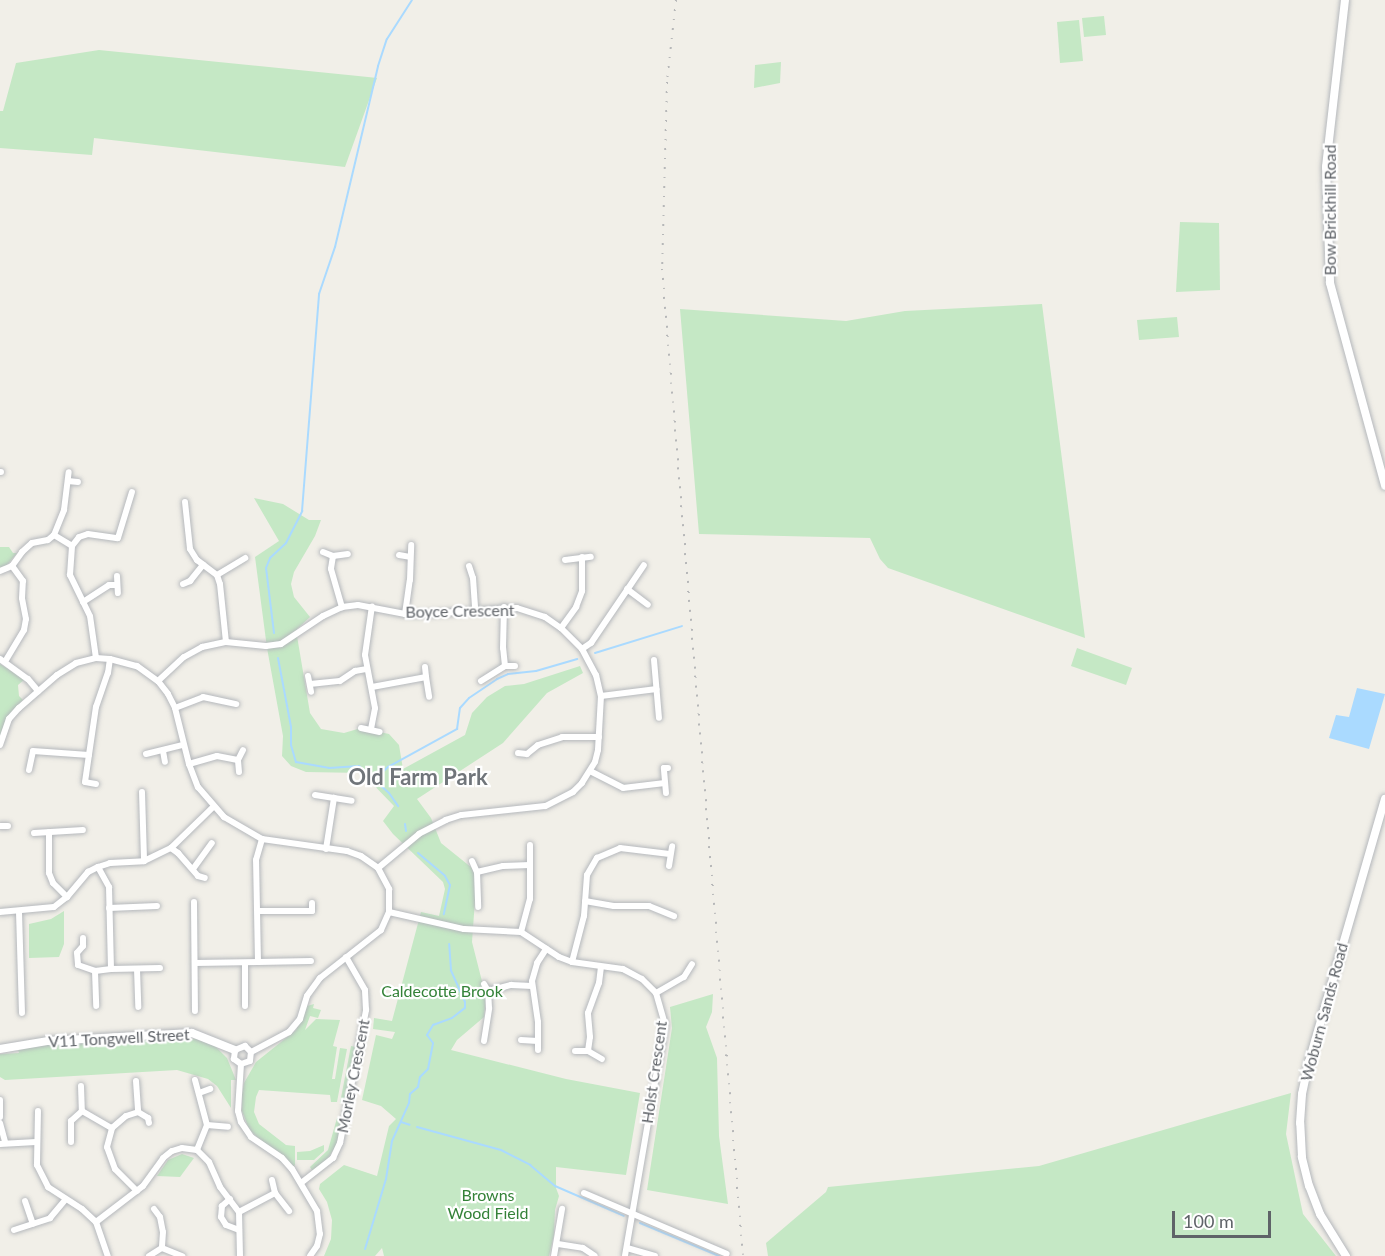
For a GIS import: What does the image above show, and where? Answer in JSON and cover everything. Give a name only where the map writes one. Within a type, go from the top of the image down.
[{"type":"street","name":"Bow Brickhill Road","points":[[1344,0],[1326,167],[1330,283],[1385,486]]},
{"type":"street","points":[[0,571],[12,566],[32,543],[48,540],[54,535],[64,510],[69,472]]},
{"type":"street","points":[[68,482],[78,482]]},
{"type":"street","points":[[118,538],[132,492]]},
{"type":"street","points":[[185,502],[190,549],[203,565],[216,575],[226,642]]},
{"type":"street","points":[[186,511],[196,510]]},
{"type":"street","points":[[96,658],[90,616],[70,575],[72,546],[79,537],[88,534],[118,538],[126,542]]},
{"type":"street","points":[[54,535],[72,546]]},
{"type":"street","points":[[405,614],[410,580],[411,545]]},
{"type":"street","points":[[323,552],[333,556],[348,554]]},
{"type":"street","points":[[399,555],[410,557]]},
{"type":"street","points":[[333,556],[331,569],[342,607]]},
{"type":"street","points":[[561,628],[576,607],[582,591],[582,557]]},
{"type":"street","points":[[565,560],[591,557]]},
{"type":"street","points":[[216,575],[245,558]]},
{"type":"street","points":[[183,584],[195,576],[203,565]]},
{"type":"street","points":[[582,649],[591,643],[644,565]]},
{"type":"street","points":[[12,566],[23,581],[22,598],[26,619],[24,630],[3,660],[38,691]]},
{"type":"street","points":[[469,566],[473,578],[475,609]]},
{"type":"street","points":[[117,576],[118,593]]},
{"type":"street","points":[[473,578],[482,578]]},
{"type":"street","points":[[83,602],[109,585],[117,585]]},
{"type":"street","points":[[627,589],[648,605]]},
{"type":"street","points":[[371,729],[375,708],[366,669],[372,606]]},
{"type":"street","name":"Boyce Crescent","points":[[158,681],[202,647],[226,642],[266,646],[281,644],[323,616],[342,607],[372,606],[405,614],[504,607],[531,611],[561,628],[582,649],[596,675],[601,696],[599,737],[590,771],[573,792],[545,806],[461,815],[446,820],[419,834],[378,868]]},
{"type":"street","points":[[504,607],[505,666]]},
{"type":"street","points":[[0,746],[9,719],[38,691],[76,663],[96,658],[137,666],[158,681],[175,708],[183,745],[198,787],[213,807],[234,825],[262,839],[360,856],[378,868],[389,889],[389,912],[381,930],[320,978],[312,987],[300,1019],[289,1032],[251,1052]]},
{"type":"street","points":[[96,784],[85,782],[96,707],[110,659]]},
{"type":"street","points":[[654,660],[659,718]]},
{"type":"street","points":[[481,681],[505,666],[515,666]]},
{"type":"street","points":[[425,667],[429,697]]},
{"type":"street","points":[[310,684],[340,681],[355,671],[366,669]]},
{"type":"street","points":[[308,676],[311,692]]},
{"type":"street","points":[[372,687],[426,677]]},
{"type":"street","points":[[601,696],[657,689]]},
{"type":"street","points":[[175,708],[203,698],[237,704]]},
{"type":"street","points":[[224,711],[227,702]]},
{"type":"street","points":[[361,728],[380,732]]},
{"type":"street","points":[[533,737],[538,746]]},
{"type":"street","points":[[518,753],[527,754],[538,746],[562,737],[599,737]]},
{"type":"street","points":[[146,754],[183,745]]},
{"type":"street","points":[[240,772],[238,759],[243,750]]},
{"type":"street","points":[[30,770],[33,751],[89,755]]},
{"type":"street","points":[[163,751],[165,762]]},
{"type":"street","points":[[189,764],[217,756],[238,759]]},
{"type":"street","points":[[666,794],[664,768],[668,768]]},
{"type":"street","points":[[590,771],[623,788],[665,783]]},
{"type":"street","points":[[142,792],[144,861]]},
{"type":"street","points":[[315,795],[352,801]]},
{"type":"street","points":[[326,849],[334,798]]},
{"type":"street","name":"Woburn Sands Road","points":[[1346,1256],[1320,1214],[1309,1186],[1302,1157],[1300,1123],[1302,1094],[1308,1062],[1385,799]]},
{"type":"street","points":[[0,912],[54,908],[67,897],[88,872],[110,863],[144,861],[171,848],[213,807]]},
{"type":"street","points":[[0,826],[8,826]]},
{"type":"street","points":[[34,833],[83,830]]},
{"type":"street","points":[[49,832],[49,873],[53,883],[67,897]]},
{"type":"street","points":[[258,962],[255,860],[262,839]]},
{"type":"street","points":[[194,869],[212,843]]},
{"type":"street","points":[[521,932],[530,899],[530,845]]},
{"type":"street","points":[[669,866],[672,846]]},
{"type":"street","points":[[171,848],[194,869],[198,876],[205,878]]},
{"type":"street","points":[[572,962],[585,901],[587,875],[597,858],[605,852],[620,848],[670,854]]},
{"type":"street","points":[[472,861],[477,872],[478,907]]},
{"type":"street","points":[[477,872],[503,866],[530,865]]},
{"type":"street","points":[[98,867],[109,887],[111,969]]},
{"type":"street","points":[[585,901],[614,906],[650,903],[674,916]]},
{"type":"street","points":[[194,902],[195,1011]]},
{"type":"street","points":[[258,910],[312,911],[312,903]]},
{"type":"street","points":[[109,908],[157,906]]},
{"type":"street","points":[[19,912],[22,1013]]},
{"type":"street","points":[[389,912],[464,929],[521,932],[546,949],[572,962],[623,969],[642,979],[656,993],[684,976],[692,964]]},
{"type":"street","points":[[83,938],[83,946],[77,953],[78,965],[95,971],[160,968]]},
{"type":"street","points":[[538,1050],[532,986],[533,973],[546,949]]},
{"type":"street","name":"Morley Crescent","points":[[301,1183],[333,1158],[340,1143],[366,1010],[365,990],[346,957]]},
{"type":"street","points":[[195,963],[311,961]]},
{"type":"street","points":[[244,963],[245,1006]]},
{"type":"street","points":[[588,1052],[590,1037],[588,1013],[599,983],[601,967]]},
{"type":"street","points":[[137,969],[138,1007]]},
{"type":"street","points":[[95,971],[96,1006]]},
{"type":"street","points":[[483,1041],[489,1008],[486,987],[532,986]]},
{"type":"street","name":"Holst Crescent","points":[[625,1256],[665,1024],[656,993]]},
{"type":"street","points":[[476,1028],[485,1030]]},
{"type":"street","name":"V11 Tongwell Street","points":[[0,1049],[48,1041],[192,1033],[235,1050]]},
{"type":"street","points":[[521,1040],[538,1041]]},
{"type":"street","points":[[241,1064],[234,1059],[235,1050],[245,1046],[251,1052]]},
{"type":"street","points":[[575,1051],[588,1052],[602,1059]]},
{"type":"street","points":[[241,1064],[250,1061],[251,1052]]},
{"type":"street","points":[[241,1064],[238,1111],[241,1122],[251,1137],[282,1158],[301,1183],[321,1222],[317,1246],[310,1256]]},
{"type":"street","points":[[195,1080],[207,1125],[197,1150]]},
{"type":"street","points":[[136,1081],[138,1112]]},
{"type":"street","points":[[81,1086],[82,1112]]},
{"type":"street","points":[[199,1093],[210,1089]]},
{"type":"street","points":[[0,1100],[0,1117]]},
{"type":"street","points":[[38,1111],[37,1166],[48,1188],[64,1200],[82,1209],[96,1222],[108,1256]]},
{"type":"street","points":[[82,1112],[112,1128]]},
{"type":"street","points":[[71,1142],[71,1121],[82,1112]]},
{"type":"street","points":[[137,1191],[115,1169],[107,1147],[112,1128],[126,1116],[138,1112],[148,1118],[149,1123]]},
{"type":"street","points":[[0,1123],[3,1143],[36,1142]]},
{"type":"street","points":[[207,1125],[228,1127]]},
{"type":"street","points":[[96,1222],[137,1191],[163,1158],[172,1151],[182,1148],[197,1150],[209,1162],[220,1187],[239,1212],[240,1256]]},
{"type":"street","points":[[272,1180],[275,1193],[289,1211]]},
{"type":"street","points":[[239,1212],[275,1193]]},
{"type":"street","points":[[584,1193],[727,1254]]},
{"type":"street","points":[[14,1230],[50,1218],[64,1200]]},
{"type":"street","points":[[230,1200],[222,1206],[221,1217],[226,1225],[239,1230]]},
{"type":"street","points":[[26,1201],[33,1224]]},
{"type":"street","points":[[154,1209],[160,1217],[163,1232],[162,1248]]},
{"type":"street","points":[[554,1256],[558,1244],[562,1209]]},
{"type":"street","points":[[699,1242],[701,1234]]},
{"type":"street","points":[[558,1244],[583,1248],[595,1256]]},
{"type":"street","points":[[149,1256],[162,1248]]},
{"type":"street","points":[[162,1248],[182,1256]]},
{"type":"street","points":[[627,1248],[655,1256]]},
{"type":"green space","points":[[1104,16],[1106,35],[1084,37],[1082,18]]},
{"type":"green space","points":[[1079,20],[1083,61],[1060,63],[1057,22]]},
{"type":"green space","points":[[99,50],[377,78],[345,167],[94,138],[92,155],[0,148],[0,111],[3,111],[16,63]]},
{"type":"green space","points":[[781,62],[780,83],[754,88],[755,65]]},
{"type":"green space","points":[[1180,222],[1219,223],[1220,290],[1176,292]]},
{"type":"green space","points":[[1042,304],[1085,638],[888,568],[880,559],[870,538],[699,534],[680,309],[846,321],[905,311]]},
{"type":"green space","points":[[1177,317],[1179,337],[1139,340],[1137,320]]},
{"type":"green space","points":[[254,498],[283,504],[309,520],[321,520],[315,536],[294,572],[291,584],[294,597],[310,617],[297,629],[297,636],[310,713],[321,729],[344,733],[361,728],[389,734],[399,745],[403,769],[465,735],[472,713],[487,697],[505,686],[524,684],[580,666],[583,673],[547,693],[503,743],[417,799],[431,818],[441,843],[477,872],[472,942],[486,997],[484,1017],[457,1040],[451,1050],[566,1079],[640,1093],[626,1175],[556,1167],[556,1188],[559,1196],[549,1256],[384,1256],[382,1248],[375,1256],[324,1256],[331,1239],[332,1220],[327,1202],[319,1189],[320,1184],[344,1165],[377,1176],[389,1126],[396,1119],[381,1106],[362,1100],[376,1035],[392,1039],[395,1032],[373,1029],[374,1018],[392,1021],[421,912],[439,916],[445,889],[443,882],[393,834],[383,821],[394,806],[362,773],[306,772],[291,766],[282,756],[283,736],[267,648],[255,557],[279,541]]},
{"type":"green space","points":[[0,547],[9,547],[13,553],[17,553],[6,566],[0,568]]},
{"type":"green space","points":[[1077,648],[1132,668],[1126,685],[1071,666]]},
{"type":"green space","points":[[0,664],[25,679],[18,685],[19,696],[23,700],[12,712],[0,737]]},
{"type":"green space","points":[[64,911],[64,944],[59,957],[29,958],[29,924],[51,919]]},
{"type":"green space","points":[[713,994],[712,1012],[706,1027],[717,1058],[719,1136],[728,1204],[647,1190],[672,1028],[670,1007]]},
{"type":"green space","points":[[314,1004],[313,1008],[321,1010],[318,1018],[310,1016],[305,1030],[316,1019],[340,1020],[333,1046],[337,1047],[332,1079],[335,1079],[340,1048],[347,1049],[337,1102],[331,1102],[330,1095],[259,1090],[254,1112],[259,1124],[286,1145],[295,1146],[295,1165],[293,1167],[249,1129],[242,1111],[242,1094],[244,1083],[256,1062],[296,1030],[307,1006]]},
{"type":"green space","points":[[156,1037],[197,1039],[215,1046],[227,1058],[236,1080],[231,1080],[231,1108],[217,1086],[208,1079],[177,1070],[5,1080],[0,1077],[0,1054],[19,1053],[18,1049],[74,1041]]},
{"type":"green space","points":[[351,1046],[356,1047],[346,1100],[340,1103]]},
{"type":"green space","points":[[1291,1093],[1286,1134],[1303,1214],[1336,1256],[768,1256],[766,1243],[826,1192],[828,1187],[1039,1166]]},
{"type":"green space","points":[[337,1118],[342,1119],[337,1145],[325,1162],[313,1172],[310,1167],[328,1150]]},
{"type":"green space","points":[[324,1145],[324,1151],[314,1160],[297,1160],[297,1152],[310,1151]]},
{"type":"green space","points":[[182,1154],[194,1158],[180,1177],[157,1176],[168,1160]]},
{"type":"water","points":[[1357,688],[1385,694],[1369,749],[1329,738],[1336,715],[1349,717]]},
{"type":"waterway","points":[[274,633],[266,568],[270,558],[286,543],[302,511],[319,294],[335,247],[378,66],[387,39],[412,0]]},
{"type":"waterway","points":[[595,653],[682,626]]},
{"type":"waterway","points":[[278,658],[291,727],[291,745],[296,762],[329,768],[359,766],[389,793],[398,806]]},
{"type":"waterway","points":[[375,779],[388,767],[457,729],[460,708],[469,698],[497,679],[508,674],[536,671],[577,659]]},
{"type":"waterway","points":[[405,824],[406,831]]},
{"type":"waterway","points":[[418,853],[445,876],[450,885],[444,914]]},
{"type":"waterway","points":[[365,1249],[386,1179],[392,1141],[409,1103],[410,1094],[418,1087],[420,1077],[428,1069],[433,1043],[427,1035],[433,1025],[452,1018],[465,1008],[465,1002],[451,970],[449,944]]},
{"type":"waterway","points":[[401,1122],[410,1125]]},
{"type":"waterway","points":[[417,1127],[501,1150],[530,1165],[555,1186],[624,1216]]},
{"type":"waterway","points":[[640,1223],[719,1256]]},
{"type":"railway","points":[[676,0],[667,82],[662,269],[743,1256]]},
{"type":"district","name":"Old Farm Park","points":[[418,777]]},
{"type":"park label","name":"Caldecotte Brook","points":[[442,991]]},
{"type":"park label","name":"Browns Wood Field","points":[[488,1204]]}]
